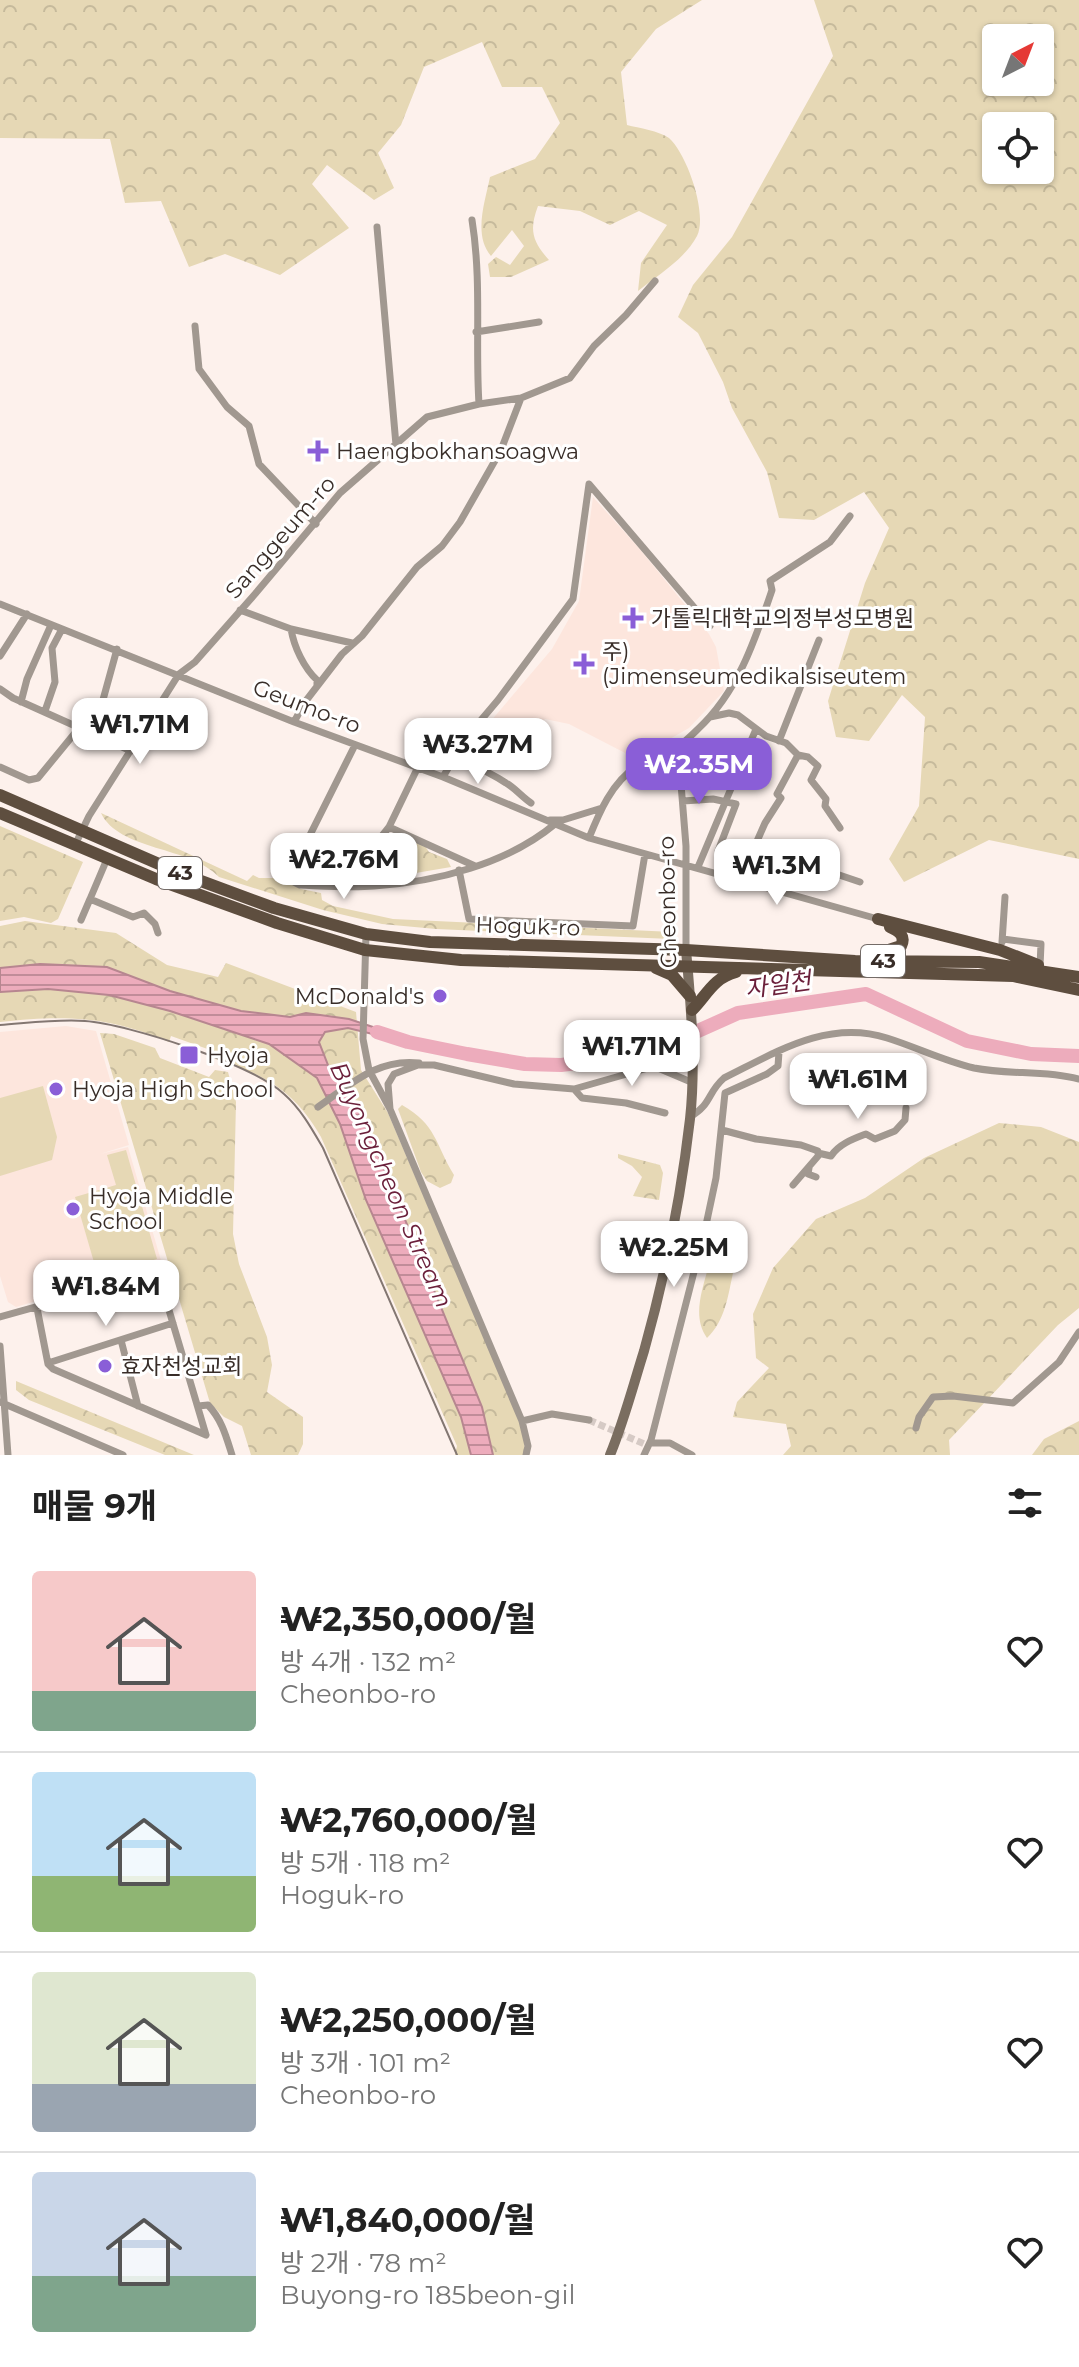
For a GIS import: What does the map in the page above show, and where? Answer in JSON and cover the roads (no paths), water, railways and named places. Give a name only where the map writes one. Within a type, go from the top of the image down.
[{"type":"main road","name":"Hoguk-ro","points":[[0,795],[192,878],[274,908],[366,934],[430,942],[686,950],[855,961],[979,962],[1079,977]]},
{"type":"main road","name":"Hoguk-ro","points":[[0,813],[107,859],[277,923],[365,950],[461,960],[1013,976],[1079,990]]},
{"type":"main road","points":[[878,919],[1002,945],[1040,966],[1079,977]]},
{"type":"main road","points":[[855,961],[902,944],[900,932],[878,919]]},
{"type":"main road","points":[[402,954],[401,948],[405,945],[419,946],[430,942]]},
{"type":"main road","name":"Cheonbo-ro","points":[[686,950],[692,1010],[691,1082]]},
{"type":"main road","points":[[641,964],[672,975],[690,996]]},
{"type":"main road","points":[[692,1010],[724,975],[752,969]]},
{"type":"main road","points":[[610,1455],[621,1429],[655,1311],[675,1216],[690,1117],[691,1082]]},
{"type":"street","points":[[472,220],[479,276],[476,332],[479,404]]},
{"type":"street","points":[[377,227],[396,445]]},
{"type":"street","name":"Sanggeum-ro","points":[[75,845],[81,830],[179,674],[195,662],[340,493],[427,417],[479,404],[521,398],[570,378],[594,346],[655,281]]},
{"type":"street","points":[[476,332],[539,322]]},
{"type":"street","points":[[195,326],[199,369],[227,407],[249,426],[259,464],[316,524]]},
{"type":"street","points":[[294,722],[316,687],[352,643],[362,636],[417,567],[442,546],[460,522],[501,450],[521,398]]},
{"type":"street","points":[[443,777],[465,739],[573,599],[589,484],[710,626]]},
{"type":"street","points":[[589,838],[602,808],[618,785],[633,770],[678,747],[708,718],[736,681],[755,640],[772,590],[770,581],[830,542],[850,516]]},
{"type":"street","name":"Geumo-ro","points":[[0,604],[294,722],[418,767],[589,838],[878,919]]},
{"type":"street","points":[[240,610],[291,629],[352,643]]},
{"type":"street","points":[[0,656],[27,614]]},
{"type":"street","points":[[21,702],[27,679],[51,625]]},
{"type":"street","points":[[45,711],[55,682],[52,648],[62,629]]},
{"type":"street","points":[[291,629],[293,642],[310,674],[317,680],[316,687]]},
{"type":"street","points":[[779,741],[819,640]]},
{"type":"street","points":[[0,767],[29,780],[38,778],[79,728],[91,723],[101,707],[117,649]]},
{"type":"street","points":[[0,689],[21,702],[131,751]]},
{"type":"street","points":[[708,718],[729,713],[738,715],[756,729],[793,748],[798,755],[808,757],[818,766],[811,780],[826,799],[825,806],[840,828]]},
{"type":"street","points":[[698,867],[756,729]]},
{"type":"street","points":[[465,739],[469,754],[478,768],[507,783],[531,803]]},
{"type":"street","points":[[355,745],[291,875],[294,882],[300,885],[374,886],[434,878],[514,850],[555,824]]},
{"type":"street","name":"Cheonbo-ro","points":[[678,747],[683,801],[686,950]]},
{"type":"street","points":[[740,880],[765,823],[781,798],[777,794],[779,786],[798,755]]},
{"type":"street","points":[[354,886],[370,851],[389,827],[418,767]]},
{"type":"street","points":[[683,801],[725,800],[736,804],[718,851]]},
{"type":"street","points":[[543,819],[563,820],[602,808]]},
{"type":"street","points":[[389,827],[475,866]]},
{"type":"street","points":[[756,847],[860,882]]},
{"type":"street","points":[[459,870],[469,919],[633,926],[645,854]]},
{"type":"street","points":[[81,920],[107,859]]},
{"type":"street","points":[[1005,897],[1002,945],[1041,944],[1040,966]]},
{"type":"street","points":[[90,899],[133,917],[144,913],[155,924],[158,933]]},
{"type":"street","points":[[366,934],[362,1019],[369,1070],[390,1109],[522,1421],[528,1446],[526,1455]]},
{"type":"street","points":[[690,1117],[706,1107],[715,1086],[724,1078],[826,1033],[864,1032],[977,1069],[1051,1073],[1079,1079]]},
{"type":"street","points":[[644,1455],[650,1443],[706,1225],[725,1093],[778,1066],[779,1052]]},
{"type":"street","points":[[318,1107],[357,1076],[369,1070],[408,1062],[514,1084],[574,1089],[648,1068],[658,1068],[691,1082]]},
{"type":"street","points":[[390,1109],[388,1084],[394,1074],[418,1065],[434,1065]]},
{"type":"street","points":[[574,1089],[582,1098],[626,1103],[665,1113]]},
{"type":"street","points":[[722,1130],[756,1139],[801,1145],[831,1156],[836,1149],[854,1138],[866,1134],[875,1139],[895,1131],[905,1120],[906,1108]]},
{"type":"street","points":[[793,1185],[818,1153]]},
{"type":"street","points":[[810,1166],[808,1174],[816,1177]]},
{"type":"street","points":[[0,1317],[158,1273],[206,1435],[53,1369],[48,1363],[37,1308]]},
{"type":"street","points":[[48,1363],[173,1323]]},
{"type":"street","points":[[916,1428],[919,1417],[933,1397],[953,1396],[1013,1403],[1059,1362],[1079,1332]]},
{"type":"street","points":[[121,1340],[138,1406]]},
{"type":"street","points":[[0,1346],[8,1455]]},
{"type":"street","points":[[2,1403],[123,1455]]},
{"type":"street","points":[[198,1406],[208,1405],[217,1415],[232,1455]]},
{"type":"street","points":[[522,1421],[552,1414],[589,1420]]},
{"type":"street","points":[[650,1443],[670,1443],[692,1455]]},
{"type":"waterway","name":"자일천","points":[[377,1032],[467,1054],[525,1064],[561,1065],[625,1057],[662,1047],[738,1013],[866,994],[967,1041],[1031,1054],[1079,1056]]},
{"type":"tunnel","points":[[589,1420],[649,1446]]},
{"type":"tram line","points":[[0,1025],[85,1021],[130,1030],[219,1059],[284,1094],[301,1113],[323,1148],[457,1455]]},
{"type":"place","name":"Haengbokhansoagwa","points":[[318,451]]},
{"type":"place","name":"가톨릭대학교의정부성모병원","points":[[633,618]]},
{"type":"place","name":"주) (Jimenseumedikalsiseutem","points":[[584,664]]},
{"type":"place","name":"McDonald's","points":[[440,996]]},
{"type":"place","name":"Hyoja","points":[[189,1055]]},
{"type":"place","name":"Hyoja High School","points":[[56,1089]]},
{"type":"place","name":"Hyoja Middle School","points":[[73,1209]]},
{"type":"place","name":"효자천성교회","points":[[105,1366]]},
{"type":"water label","name":"Buyongcheon Stream","points":[[391,1185]]}]
